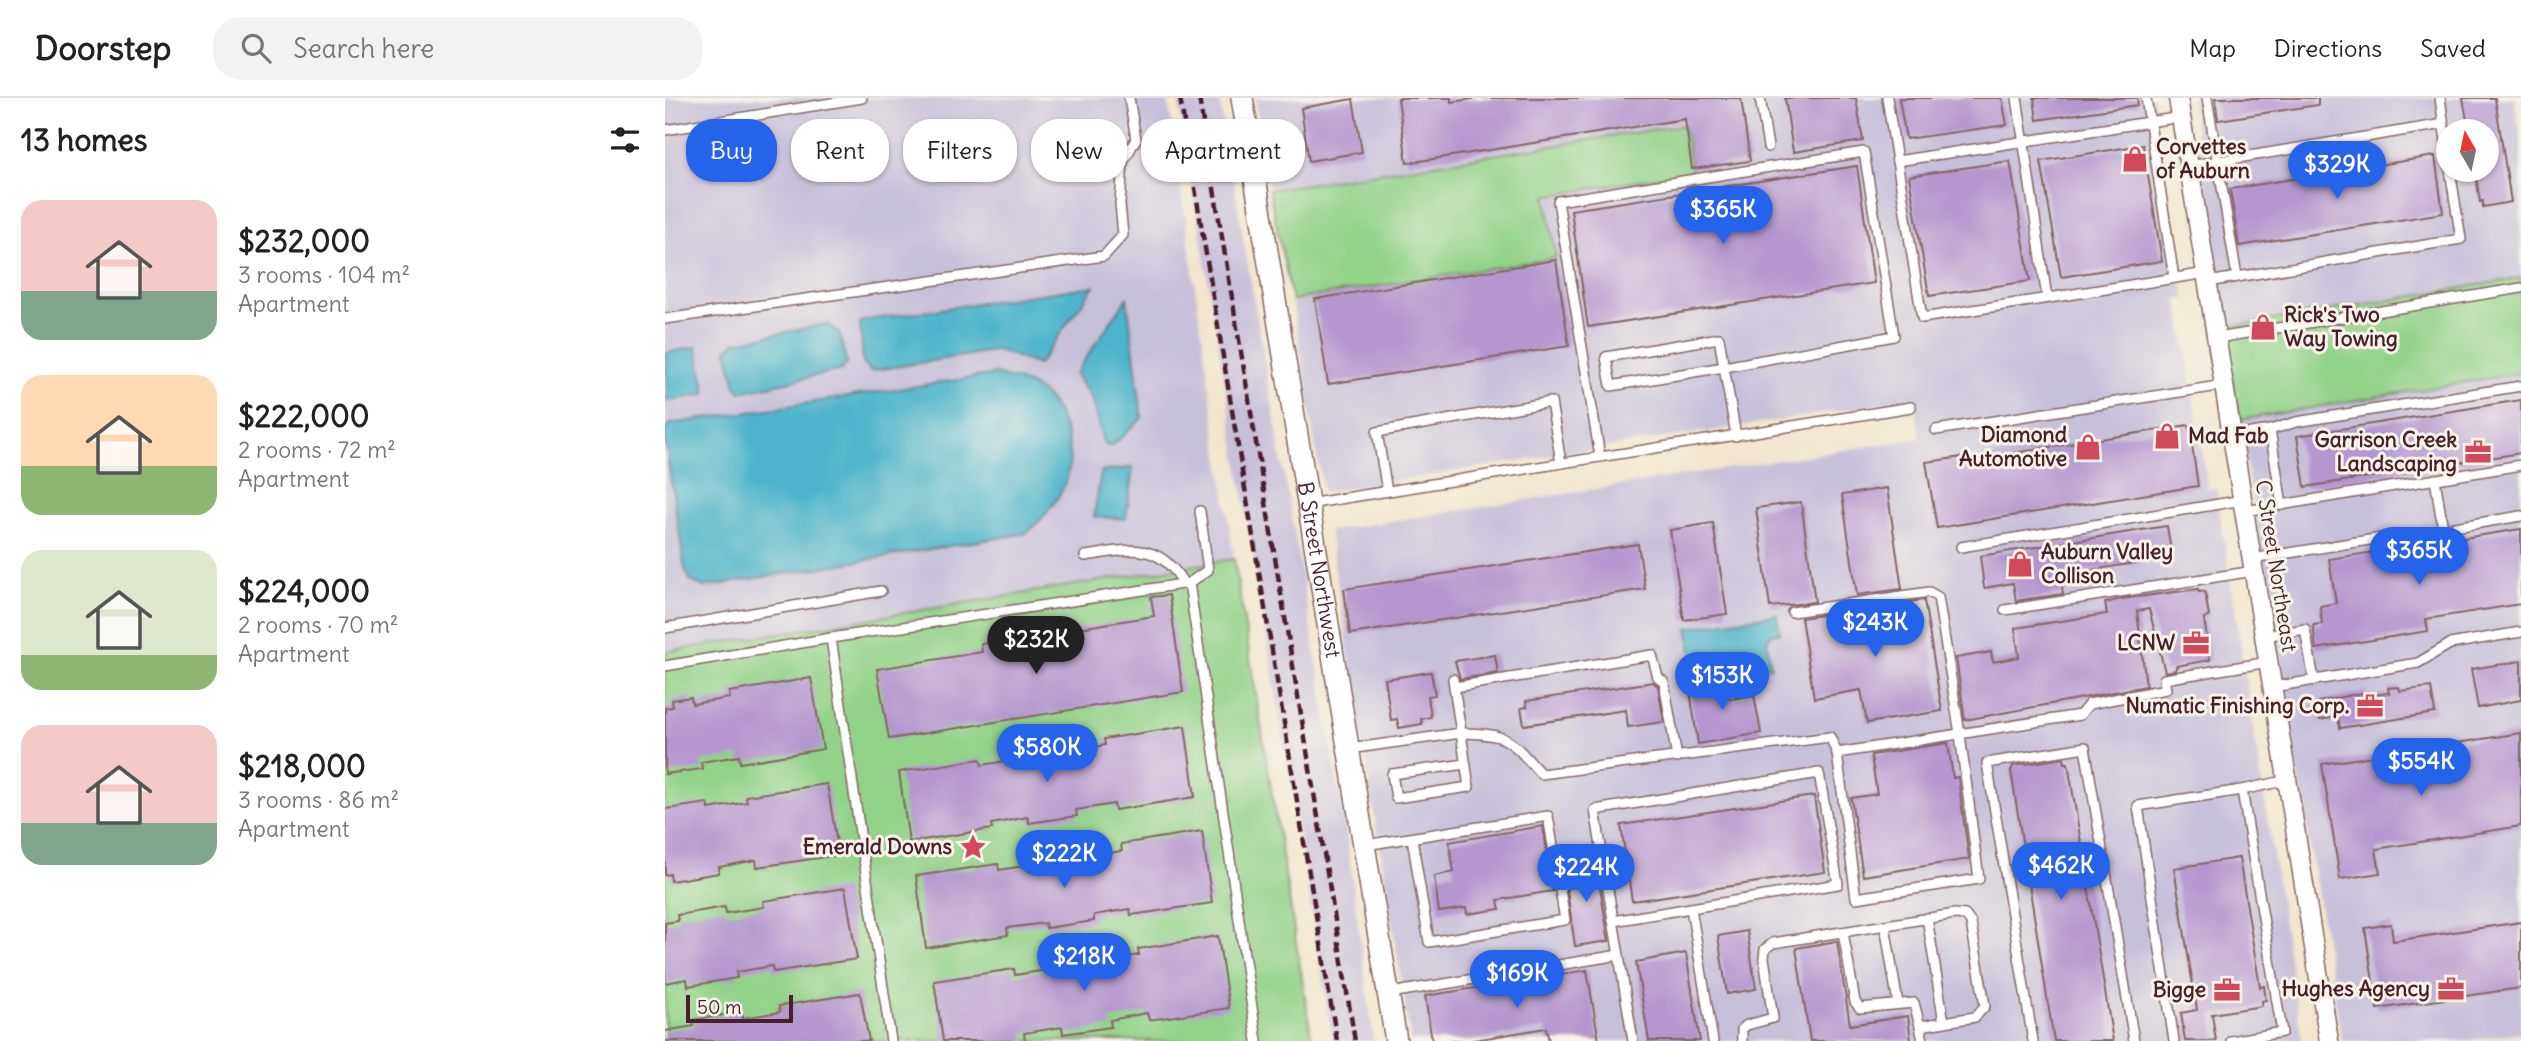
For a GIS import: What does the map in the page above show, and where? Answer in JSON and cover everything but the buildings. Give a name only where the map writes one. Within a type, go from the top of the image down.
[{"type":"street","name":"B Street Northwest","points":[[1242,98],[1306,504],[1396,1041]]},
{"type":"street","name":"C Street Northeast","points":[[2178,98],[2329,1041]]},
{"type":"lane","points":[[665,130],[858,98]]},
{"type":"lane","points":[[665,319],[1104,256],[1123,235],[1120,204],[1123,162],[1136,139],[1129,98]]},
{"type":"lane","points":[[1760,98],[1768,147]]},
{"type":"lane","points":[[1887,98],[1922,318],[2174,278],[2237,277],[2461,239],[2452,182]]},
{"type":"lane","points":[[2017,98],[2047,298]]},
{"type":"lane","points":[[2146,98],[2174,278]]},
{"type":"lane","points":[[2207,98],[2237,277]]},
{"type":"lane","points":[[2440,98],[2443,119]]},
{"type":"lane","points":[[1897,161],[2181,117]]},
{"type":"lane","points":[[2189,166],[2436,125]]},
{"type":"lane","points":[[1600,457],[1558,201],[1864,152],[1893,336],[1724,367],[1611,386],[1606,357],[1719,338],[1724,367],[1736,436]]},
{"type":"lane","points":[[2217,338],[2521,288]]},
{"type":"lane","points":[[1936,430],[2225,385]]},
{"type":"lane","points":[[2233,436],[2270,430],[2296,422],[2521,386]]},
{"type":"lane","points":[[1387,491],[1377,432],[1551,402],[1561,463]]},
{"type":"lane","points":[[1306,504],[1911,407]]},
{"type":"lane","points":[[2270,430],[2282,505]]},
{"type":"lane","points":[[1961,547],[2244,505],[2282,505],[2521,465]]},
{"type":"lane","points":[[2435,479],[2443,529],[2521,516]]},
{"type":"lane","points":[[665,666],[1187,584],[1208,570],[1200,511]]},
{"type":"lane","points":[[2005,610],[2400,535]]},
{"type":"lane","points":[[1085,556],[1140,548],[1153,551],[1187,584],[1257,1041]]},
{"type":"lane","points":[[665,628],[881,591]]},
{"type":"lane","points":[[1347,750],[1461,733],[1496,734],[1514,745],[1541,774],[1830,737],[1837,753],[1856,898],[1979,879],[1938,597],[1929,592],[1792,612]]},
{"type":"lane","points":[[2265,636],[2305,629],[2314,680]]},
{"type":"lane","points":[[2273,687],[2418,663],[2450,644],[2521,632]]},
{"type":"lane","points":[[831,638],[891,1041]]},
{"type":"lane","points":[[1466,764],[1392,775],[1396,798],[1469,788],[1466,764],[1454,683],[1652,655],[1658,677],[1664,682],[1677,758]]},
{"type":"lane","points":[[1837,753],[2080,715],[2089,704],[2166,689],[2164,679],[2269,662]]},
{"type":"lane","points":[[2033,1041],[1987,763],[2085,747],[2134,1041]]},
{"type":"lane","points":[[1613,921],[1838,884],[1819,773],[1595,810],[1613,921],[1633,1041]]},
{"type":"lane","points":[[2174,1041],[2138,806],[2288,780]]},
{"type":"lane","points":[[2231,1041],[2282,1032],[2242,790]]},
{"type":"lane","points":[[1363,845],[1548,816],[1565,920],[1429,942],[1412,838]]},
{"type":"lane","points":[[1691,908],[1713,1041]]},
{"type":"lane","points":[[1742,1041],[1742,1029],[1747,1025],[1773,1018],[1765,949],[1773,943],[1927,918],[1965,915],[1971,923],[1985,1006],[1976,1017],[1920,1026]]},
{"type":"lane","points":[[1927,918],[1944,1022]]},
{"type":"lane","points":[[1885,925],[1898,1004]]},
{"type":"lane","points":[[1843,932],[1854,1002],[1860,1009],[1914,1003],[1923,1041]]},
{"type":"lane","points":[[1388,994],[1619,955]]},
{"type":"shaded area","points":[[665,98],[1168,98],[1171,119],[1141,119],[1141,182],[1180,182],[1234,559],[665,652]]},
{"type":"shaded area","points":[[1178,98],[1219,98],[1223,119],[1181,119]]},
{"type":"shaded area","points":[[1255,98],[2153,98],[2185,299],[2178,300],[2208,489],[2216,488],[2302,1041],[1411,1041],[1329,531],[1920,438],[1914,399],[1323,492],[1292,300],[1556,258],[1546,195],[1692,172],[1684,125],[1269,190],[1268,182],[1305,182],[1305,119],[1258,119]]},
{"type":"shaded area","points":[[2191,98],[2514,98],[2521,140],[2521,278],[2224,328]]},
{"type":"shaded area","points":[[1192,182],[1234,182],[1344,820],[1374,1041],[1333,1041]]},
{"type":"shaded area","points":[[2521,373],[2521,1032],[2465,1041],[2342,1041],[2239,420]]},
{"type":"green space","points":[[1684,125],[1692,172],[1546,196],[1556,258],[1292,300],[1269,190]]},
{"type":"green space","points":[[2521,278],[2521,373],[2239,420],[2224,328]]},
{"type":"green space","name":"Emerald Downs","points":[[1234,559],[1312,1041],[665,1041],[665,652]]},
{"type":"water","points":[[1094,286],[1038,365],[998,350],[871,371],[863,363],[860,322]]},
{"type":"water","points":[[1127,298],[1142,418],[1112,446],[1104,445],[1091,398],[1075,374]]},
{"type":"water","points":[[827,324],[839,333],[847,364],[841,370],[741,392],[736,386],[727,350],[735,342]]},
{"type":"water","points":[[697,347],[706,394],[667,401],[665,353]]},
{"type":"water","points":[[995,374],[1023,382],[1041,392],[1055,408],[1067,435],[1070,452],[1066,481],[1051,508],[1027,533],[704,587],[691,581],[685,569],[665,442],[665,430],[671,424]]},
{"type":"water","points":[[1133,467],[1126,519],[1094,517],[1101,472]]},
{"type":"water","points":[[1777,614],[1780,633],[1772,634],[1767,641],[1771,667],[1696,679],[1688,628]]},
{"type":"railway","points":[[1180,98],[1337,1041]]},
{"type":"railway","points":[[1199,98],[1355,1041]]},
{"type":"place","name":"Corvettes of Auburn","points":[[2135,159]]},
{"type":"place","name":"Rick's Two Way Towing","points":[[2263,327]]},
{"type":"place","name":"Mad Fab","points":[[2167,436]]},
{"type":"place","name":"Diamond Automotive","points":[[2088,447]]},
{"type":"place","name":"Garrison Creek Landscaping","points":[[2478,452]]},
{"type":"place","name":"Auburn Valley Collison","points":[[2020,564]]},
{"type":"place","name":"LCNW","points":[[2196,643]]},
{"type":"place","name":"Numatic Finishing Corp.","points":[[2370,706]]},
{"type":"place","name":"Emerald Downs","points":[[973,847]]},
{"type":"place","name":"Hughes Agency","points":[[2451,989]]},
{"type":"place","name":"Bigge","points":[[2227,990]]}]
